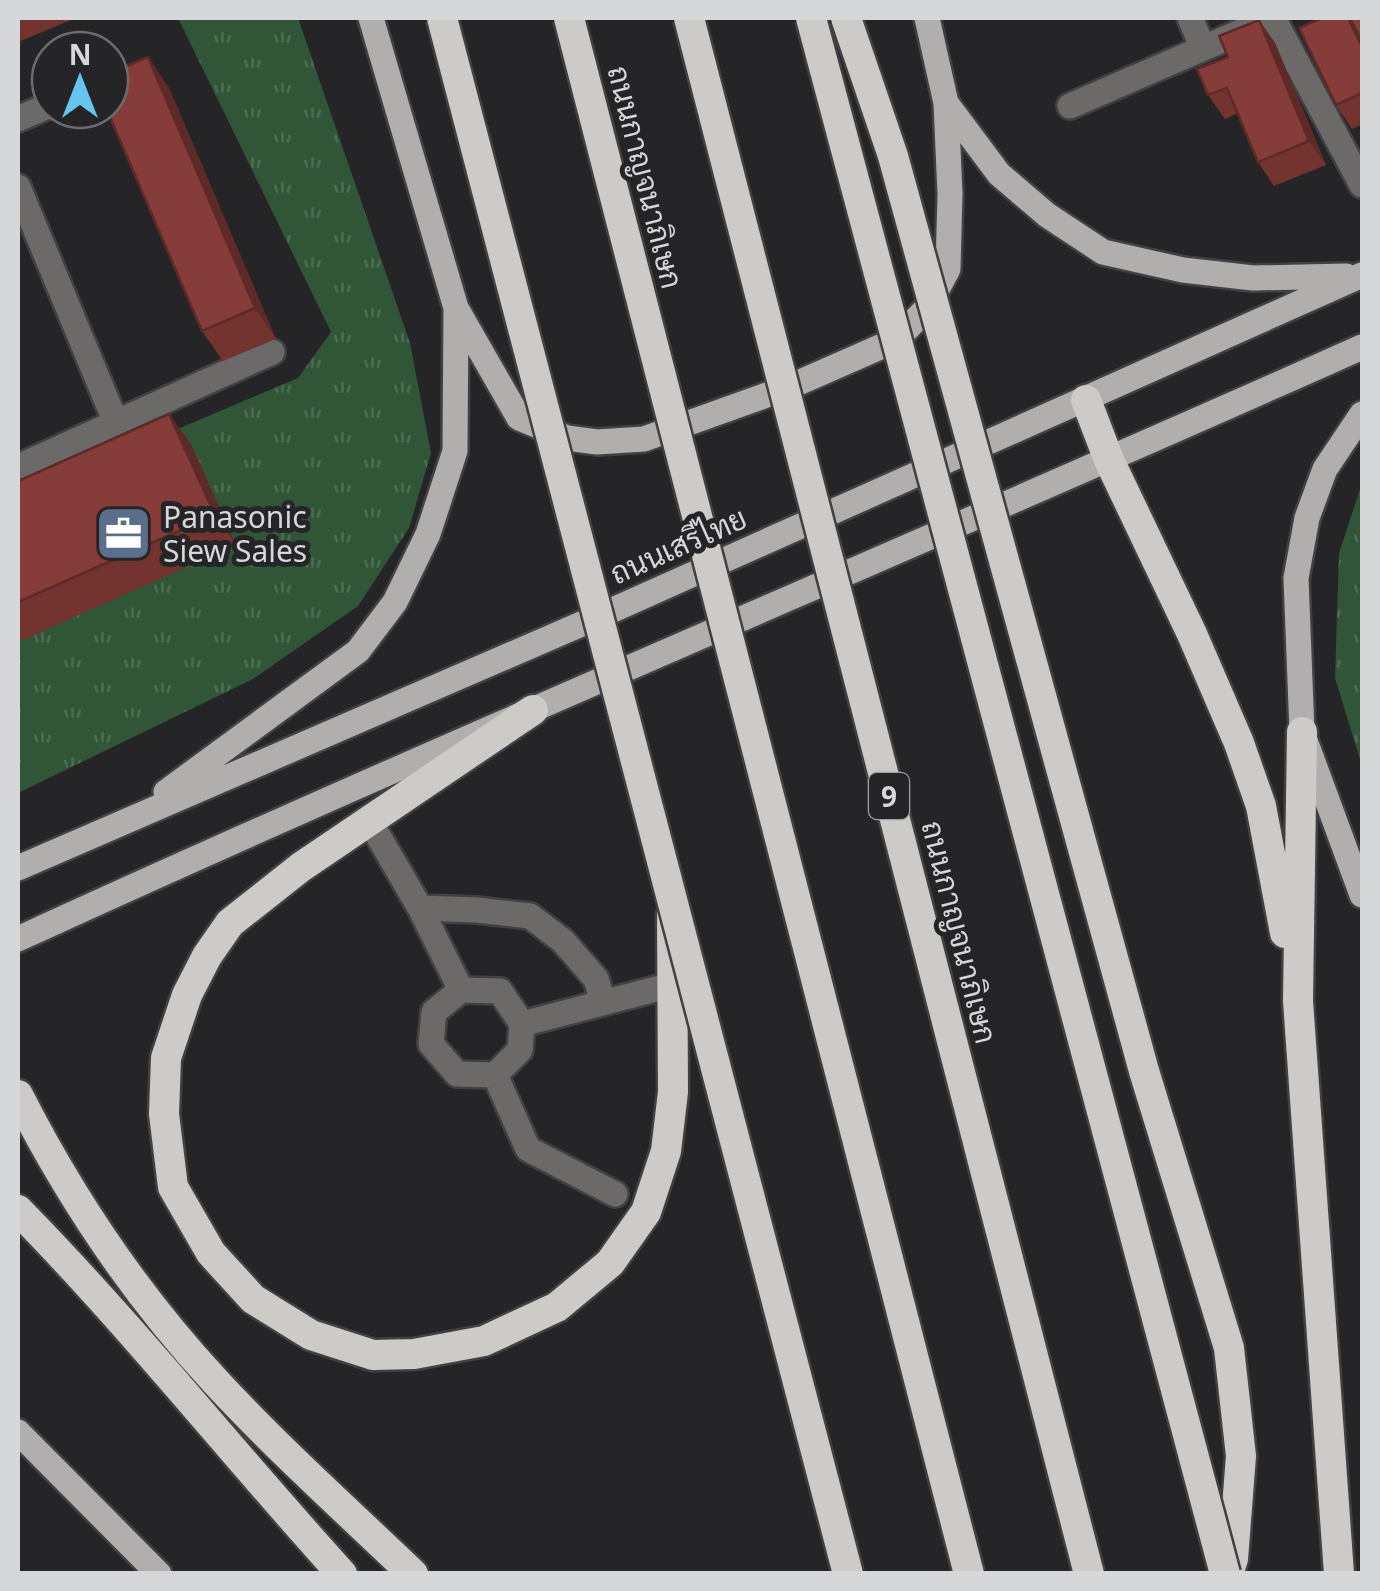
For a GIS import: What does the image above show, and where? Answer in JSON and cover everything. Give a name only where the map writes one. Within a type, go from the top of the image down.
[{"type":"highway","points":[[442,18],[848,1574]]},
{"type":"highway","name":"ถนนกาญจนาภิเษก","points":[[569,18],[969,1574]]},
{"type":"highway","name":"ถนนกาญจนาภิเษก","points":[[688,18],[1089,1574]]},
{"type":"highway","points":[[812,18],[854,188],[1226,1574]]},
{"type":"highway","points":[[846,18],[894,156],[1144,1071],[1229,1348],[1241,1456],[1233,1559],[1226,1574]]},
{"type":"highway","points":[[1086,400],[1109,460],[1192,634],[1262,806],[1298,1001]]},
{"type":"highway","points":[[533,710],[301,867],[230,923],[187,995],[166,1058],[164,1114],[172,1187],[211,1254],[253,1299],[311,1334],[372,1355],[414,1354],[484,1341],[557,1308],[610,1264],[646,1212],[666,1151],[673,1092],[672,890]]},
{"type":"highway","points":[[1302,732],[1298,1001],[1339,1574]]},
{"type":"highway","points":[[18,1096],[50,1158],[124,1272],[215,1381],[413,1574]]},
{"type":"highway","points":[[18,1210],[95,1288],[342,1574]]},
{"type":"highway","points":[[95,1288],[215,1381]]},
{"type":"main road","points":[[371,18],[456,308],[520,418],[568,438],[597,442],[644,439],[789,388],[896,340],[926,308],[948,269],[950,194],[946,102],[927,18]]},
{"type":"main road","points":[[946,102],[999,174],[1047,215],[1103,252],[1182,270],[1252,278],[1361,276]]},
{"type":"main road","name":"ถนนเสรีไทย","points":[[18,868],[586,622],[1361,276]]},
{"type":"main road","points":[[126,821],[358,651],[395,602],[428,534],[455,451],[456,308]]},
{"type":"main road","points":[[18,939],[350,788],[1362,347]]},
{"type":"main road","points":[[1362,414],[1325,468],[1307,518],[1296,578],[1302,732],[1362,894]]},
{"type":"main road","points":[[18,1432],[158,1574]]},
{"type":"street","points":[[1190,18],[1203,48]]},
{"type":"street","points":[[1070,106],[1272,18],[1362,185]]},
{"type":"street","points":[[18,187],[116,423]]},
{"type":"street","points":[[18,467],[272,352]]},
{"type":"street","points":[[369,820],[461,990]]},
{"type":"street","points":[[420,908],[530,916],[563,941],[596,978],[604,1002]]},
{"type":"street","points":[[522,1024],[671,985]]},
{"type":"street","points":[[461,990],[500,990],[522,1024],[520,1050],[495,1074],[456,1074],[431,1044],[434,1012],[461,990]]},
{"type":"street","points":[[495,1074],[528,1150],[614,1194]]},
{"type":"green space","points":[[178,18],[298,18],[410,343],[431,453],[409,528],[358,606],[253,679],[18,793],[18,497],[298,378],[331,332]]},
{"type":"green space","points":[[1362,483],[1362,766],[1335,678],[1339,553]]},
{"type":"building","points":[[1322,18],[1348,18],[1362,47],[1362,93],[1336,105],[1299,28]]},
{"type":"building","points":[[1350,18],[1362,18],[1362,41]]},
{"type":"building","points":[[1259,20],[1309,141],[1258,162],[1227,88],[1208,95],[1197,69],[1228,57],[1219,36]]},
{"type":"building","points":[[148,57],[255,308],[202,331],[116,130],[130,130],[130,65]]},
{"type":"building","name":"Panasonic Siew Sales","points":[[169,414],[215,515],[18,602],[18,481]]},
{"type":"place","name":"Panasonic Siew Sales","points":[[124,533]]}]
